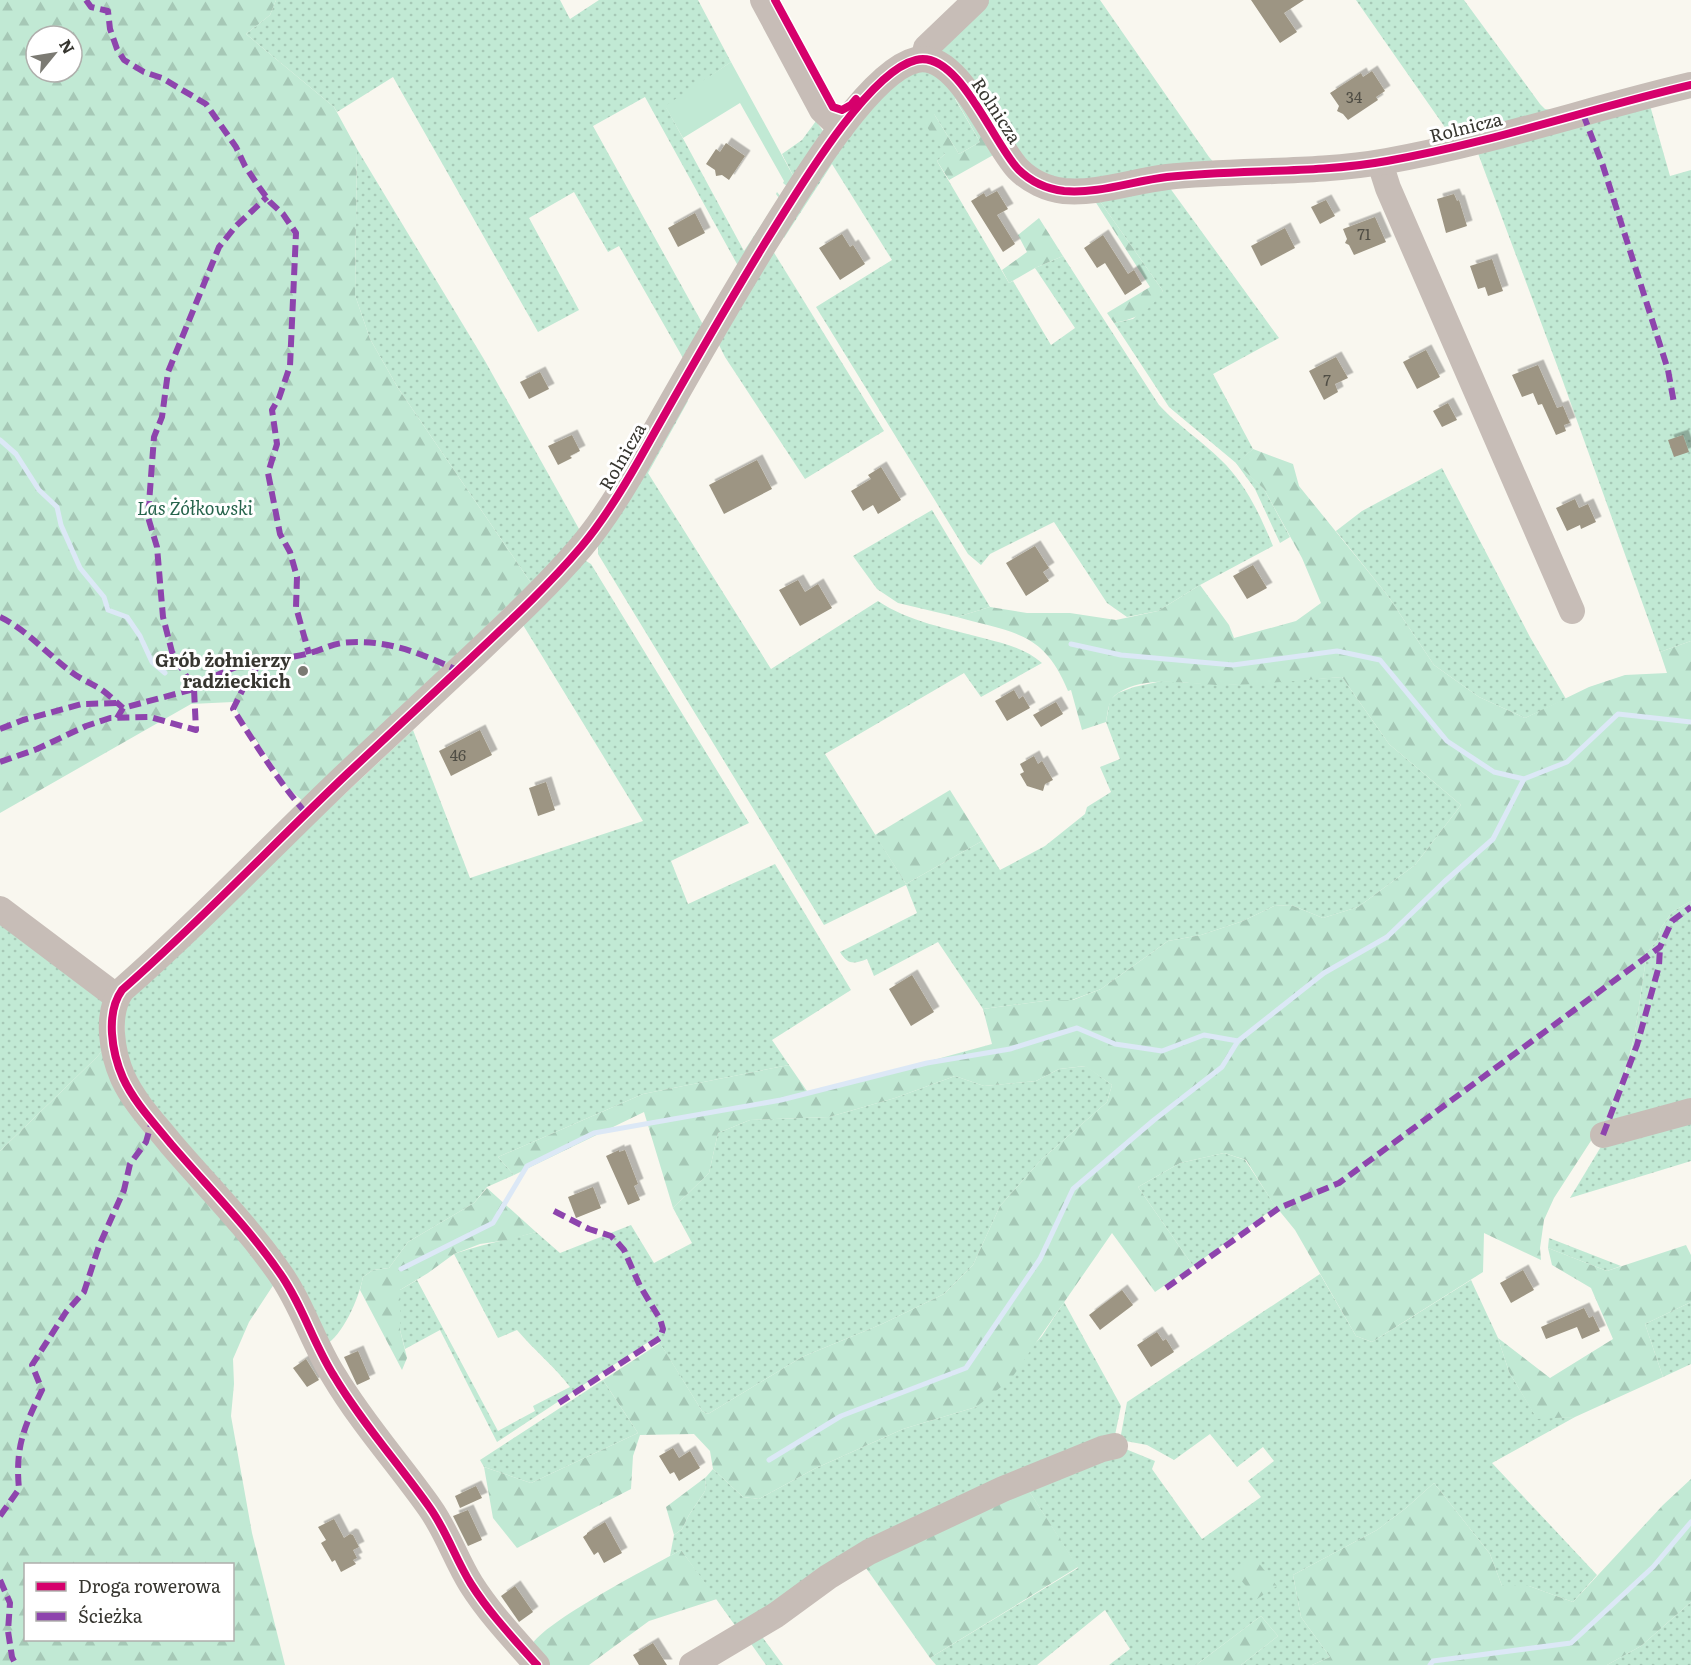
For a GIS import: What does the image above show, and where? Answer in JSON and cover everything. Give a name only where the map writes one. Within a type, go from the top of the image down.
[{"type":"street","points":[[763,0],[822,110],[841,128]]},
{"type":"street","points":[[924,59],[926,48],[976,0]]},
{"type":"street","name":"Rolnicza","points":[[117,997],[203,918],[295,823],[517,615],[582,546],[618,496],[707,338],[790,202],[841,128],[876,87],[899,68],[916,60],[931,59],[951,71],[1018,170],[1040,185],[1057,190],[1088,191],[1167,177],[1380,163],[1456,147],[1691,85]]},
{"type":"street","points":[[1380,163],[1388,188],[1572,611]]},
{"type":"street","points":[[0,909],[117,997],[113,1018],[114,1046],[117,1062],[128,1088],[152,1121],[237,1219],[280,1273],[338,1382],[432,1511],[479,1597],[537,1665]]},
{"type":"street","points":[[1603,1135],[1691,1111]]},
{"type":"street","points":[[692,1665],[776,1615],[828,1577],[869,1552],[1003,1489],[1102,1449],[1115,1446]]},
{"type":"green space","name":"Las Żółkowski","points":[[0,0],[276,0],[270,15],[246,34],[334,107],[357,149],[355,295],[370,339],[398,388],[531,583],[304,802],[289,789],[233,702],[191,704],[0,813]]},
{"type":"green space","points":[[276,0],[560,0],[570,19],[599,0],[698,0],[731,62],[666,107],[744,251],[779,198],[777,192],[785,202],[737,277],[737,264],[645,97],[593,126],[706,330],[687,365],[619,246],[608,252],[574,192],[529,218],[579,310],[538,332],[393,77],[337,112],[334,107],[246,34],[270,15]]},
{"type":"green space","points":[[982,0],[1100,0],[1209,157],[1220,169],[1068,186],[1026,166],[934,48]]},
{"type":"green space","points":[[1356,0],[1464,0],[1540,104],[1545,109],[1552,110],[1451,136]]},
{"type":"green space","points":[[731,62],[797,183],[788,187],[783,183],[784,181],[740,103],[683,138],[665,106]]},
{"type":"green space","points":[[926,69],[962,95],[955,99],[980,142],[959,154],[934,114],[945,154],[937,161],[1009,283],[1013,281],[1051,345],[1075,328],[1035,268],[1063,256],[1159,405],[1213,453],[1238,479],[1257,511],[1273,546],[1200,585],[1158,611],[1127,617],[1107,603],[1054,522],[990,554],[981,565],[968,554],[816,307],[892,260],[832,164],[784,238],[781,232],[889,82]]},
{"type":"green space","points":[[962,95],[995,154],[949,180],[937,161],[945,154],[923,121],[934,114],[959,154],[980,142],[955,98]]},
{"type":"green space","points":[[1649,102],[1670,176],[1691,170],[1691,641],[1660,652],[1476,148]]},
{"type":"green space","points":[[816,121],[823,131],[797,183],[782,154],[802,140]]},
{"type":"green space","points":[[357,149],[485,361],[583,536],[531,583],[398,388],[370,339],[355,295]]},
{"type":"green space","points":[[1167,184],[1279,338],[1213,374],[1253,449],[1237,463],[1264,489],[1290,537],[1280,543],[1255,489],[1236,463],[1169,407],[1114,323],[1133,319],[1163,291],[1097,197]]},
{"type":"green space","points":[[1097,197],[1163,291],[1143,313],[1114,323],[1107,313],[1150,287],[1093,198]]},
{"type":"green space","points":[[1039,218],[1063,256],[1009,283],[1002,270],[1027,252],[1018,235]]},
{"type":"green space","points":[[773,251],[884,431],[805,479],[719,345]]},
{"type":"green space","points":[[682,396],[688,401],[648,473],[771,669],[878,601],[915,619],[1014,647],[1042,663],[981,697],[964,673],[825,754],[906,884],[982,841],[1000,870],[1045,846],[1085,814],[1087,807],[1111,792],[1100,767],[1120,759],[1106,722],[1110,700],[1118,693],[1134,687],[1162,681],[1225,685],[1342,677],[1389,744],[1461,805],[1415,865],[1358,907],[1323,918],[1291,905],[1274,906],[1243,921],[1201,935],[1168,941],[1101,989],[1072,1000],[1051,1000],[983,1009],[938,942],[874,976],[867,959],[852,962],[840,952],[917,913],[906,885],[824,925],[598,554],[598,542]]},
{"type":"green space","points":[[1253,449],[1293,464],[1299,486],[1388,596],[1434,665],[1479,697],[1525,718],[1589,687],[1625,675],[1667,673],[1660,652],[1691,641],[1691,901],[1672,912],[1661,928],[1657,941],[1647,952],[1635,1033],[1625,1073],[1607,1116],[1554,1198],[1544,1220],[1540,1248],[1541,1260],[1484,1233],[1483,1272],[1372,1342],[1356,1336],[1295,1230],[1273,1203],[1246,1160],[1224,1153],[1180,1163],[1138,1187],[1193,1266],[1155,1292],[1112,1233],[1011,1379],[976,1407],[903,1429],[814,1469],[759,1499],[743,1497],[713,1469],[710,1451],[694,1434],[640,1435],[633,1456],[631,1489],[517,1548],[493,1518],[484,1467],[531,1483],[638,1433],[603,1380],[660,1343],[702,1411],[708,1414],[802,1357],[882,1324],[944,1294],[973,1265],[1000,1206],[1041,1160],[1107,1102],[1112,1085],[1085,1066],[1059,1069],[1036,1081],[984,1086],[955,1076],[895,1098],[829,1117],[750,1120],[718,1133],[709,1173],[673,1208],[644,1112],[514,1175],[498,1157],[643,1094],[789,1065],[809,1094],[992,1044],[983,1009],[1051,1000],[1073,1000],[1101,989],[1168,941],[1201,935],[1243,921],[1274,906],[1291,905],[1323,918],[1358,907],[1415,865],[1461,805],[1389,744],[1342,677],[1227,685],[1143,683],[1118,693],[1112,699],[1106,722],[1082,730],[1071,690],[1068,691],[1059,671],[1037,645],[1010,632],[957,617],[990,607],[1027,613],[1070,613],[1116,620],[1158,611],[1200,585],[1229,625],[1234,638],[1296,621],[1321,603],[1302,558],[1264,489],[1236,463]]},
{"type":"green space","points":[[1442,468],[1530,637],[1566,699],[1525,718],[1479,697],[1434,665],[1388,596],[1336,531],[1362,511]]},
{"type":"green space","points":[[932,510],[990,607],[957,617],[898,603],[877,589],[853,556]]},
{"type":"green space","points":[[582,561],[591,564],[749,823],[671,861],[688,904],[775,864],[851,990],[772,1040],[789,1065],[643,1094],[498,1157],[514,1175],[487,1187],[474,1203],[408,1242],[389,1268],[373,1270],[363,1277],[358,1295],[344,1325],[338,1334],[324,1346],[134,1075],[125,1050],[124,1001],[413,730],[470,878],[643,821],[520,620]]},
{"type":"green space","points":[[950,790],[982,841],[906,884],[875,835]]},
{"type":"green space","points":[[1691,901],[1691,1105],[1596,1134],[1607,1116],[1626,1073],[1635,1033],[1647,952],[1657,941],[1661,928],[1672,912]]},
{"type":"green space","points":[[0,913],[101,992],[109,1042],[97,1057],[0,1151]]},
{"type":"green space","points":[[109,1042],[274,1284],[249,1322],[233,1359],[234,1384],[231,1416],[252,1533],[285,1665],[0,1665],[0,1151],[97,1057]]},
{"type":"green space","points":[[1086,1066],[1112,1085],[1107,1102],[1041,1160],[1000,1206],[973,1265],[944,1294],[882,1324],[802,1357],[708,1414],[702,1411],[656,1337],[497,1442],[440,1330],[405,1349],[400,1330],[400,1290],[417,1280],[498,1431],[535,1411],[533,1406],[570,1387],[517,1330],[498,1338],[454,1254],[536,1232],[560,1253],[631,1225],[654,1263],[692,1243],[673,1208],[709,1173],[718,1133],[750,1120],[829,1117],[895,1098],[955,1076],[984,1086],[1036,1081],[1059,1069]]},
{"type":"green space","points":[[1691,1115],[1691,1161],[1570,1198],[1605,1140]]},
{"type":"green space","points":[[1224,1153],[1245,1160],[1276,1207],[1193,1266],[1138,1187],[1180,1163]]},
{"type":"green space","points":[[487,1188],[536,1232],[508,1240],[480,1244],[454,1254],[400,1290],[400,1330],[407,1358],[402,1370],[360,1290],[363,1277],[373,1270],[389,1268],[408,1242],[474,1203]]},
{"type":"green space","points":[[1549,1238],[1621,1266],[1607,1271],[1548,1248]]},
{"type":"green space","points":[[1686,1245],[1691,1255],[1691,1302],[1645,1324],[1663,1377],[1575,1417],[1537,1419],[1509,1372],[1498,1338],[1550,1378],[1613,1339],[1591,1288],[1552,1265],[1548,1248],[1607,1271]]},
{"type":"green space","points":[[1320,1274],[1356,1336],[1372,1342],[1471,1280],[1498,1338],[1509,1372],[1537,1418],[1575,1417],[1492,1463],[1597,1575],[1573,1602],[1529,1586],[1502,1586],[1490,1554],[1434,1483],[1377,1530],[1293,1575],[1301,1617],[1330,1657],[1312,1665],[1241,1665],[1278,1636],[1261,1616],[1196,1665],[1109,1665],[1130,1649],[1105,1610],[1037,1665],[936,1665],[930,1658],[1078,1568],[1024,1483],[1114,1449],[1128,1450],[1155,1461],[1152,1469],[1202,1539],[1261,1497],[1248,1481],[1274,1461],[1263,1447],[1237,1467],[1210,1434],[1174,1460],[1147,1445],[1120,1440],[1127,1402]]},
{"type":"green space","points":[[1064,1302],[1121,1406],[1114,1440],[739,1631],[681,1550],[670,1556],[674,1535],[682,1529],[705,1491],[706,1477],[713,1469],[743,1497],[759,1499],[814,1469],[903,1429],[976,1407],[1042,1336]]},
{"type":"green space","points":[[1691,1302],[1691,1364],[1663,1377],[1645,1324]]},
{"type":"green space","points":[[603,1380],[638,1433],[531,1483],[484,1467],[480,1460]]},
{"type":"green space","points":[[706,1477],[705,1491],[682,1529],[674,1535],[666,1507]]},
{"type":"green space","points":[[1691,1479],[1691,1602],[1641,1646],[1607,1665],[1312,1665],[1330,1657],[1301,1617],[1293,1575],[1377,1530],[1434,1483],[1490,1554],[1502,1586],[1529,1586],[1573,1602],[1663,1505]]},
{"type":"green space","points":[[1024,1483],[1078,1567],[930,1658],[861,1561]]},
{"type":"green space","points":[[681,1550],[717,1599],[649,1621],[589,1665],[545,1665],[531,1646],[555,1623]]},
{"type":"green space","points":[[1253,1556],[1277,1586],[1257,1599],[1233,1571]]},
{"type":"green space","points":[[1691,1602],[1691,1665],[1607,1665],[1641,1646]]},
{"type":"green space","points":[[1261,1616],[1278,1636],[1241,1665],[1196,1665]]},
{"type":"green space","points":[[764,1632],[763,1638],[783,1665],[766,1665],[747,1638]]},
{"type":"building","points":[[1251,0],[1304,0],[1284,13],[1297,32],[1280,43]]},
{"type":"building","points":[[1372,71],[1385,91],[1376,97],[1378,100],[1348,120],[1337,111],[1339,106],[1330,93],[1361,73],[1363,77]]},
{"type":"building","points":[[726,143],[745,156],[729,180],[722,175],[716,176],[715,170],[706,164],[716,149],[720,152]]},
{"type":"building","points":[[997,191],[1008,209],[997,215],[1015,244],[1003,252],[971,201],[984,193],[986,197]]},
{"type":"building","points":[[1454,194],[1457,201],[1459,200],[1467,226],[1446,233],[1437,199]]},
{"type":"building","points":[[1326,200],[1335,216],[1320,224],[1311,207]]},
{"type":"building","points":[[695,213],[705,233],[678,247],[668,228]]},
{"type":"building","points":[[1375,217],[1386,242],[1354,255],[1349,245],[1345,243],[1347,239],[1343,229]]},
{"type":"building","points":[[1285,228],[1295,248],[1261,266],[1251,246]]},
{"type":"building","points":[[842,234],[850,247],[853,245],[865,264],[840,280],[819,248]]},
{"type":"building","points":[[1103,235],[1128,274],[1134,270],[1142,284],[1125,295],[1105,263],[1097,268],[1084,248]]},
{"type":"building","points":[[1492,259],[1503,291],[1488,296],[1485,287],[1478,289],[1470,266]]},
{"type":"building","points":[[1426,350],[1440,377],[1417,389],[1403,362]]},
{"type":"building","points":[[1336,357],[1348,378],[1335,384],[1338,392],[1324,400],[1309,371]]},
{"type":"building","points":[[1538,365],[1557,408],[1563,406],[1570,423],[1564,425],[1566,431],[1556,435],[1542,404],[1538,405],[1533,393],[1522,397],[1512,375]]},
{"type":"building","points":[[540,372],[549,389],[529,399],[520,382]]},
{"type":"building","points":[[1448,403],[1457,420],[1442,427],[1433,411]]},
{"type":"building","points":[[572,435],[580,451],[558,465],[548,446]]},
{"type":"building","points":[[1683,435],[1689,452],[1674,457],[1668,440]]},
{"type":"building","points":[[757,460],[772,489],[724,514],[709,485]]},
{"type":"building","points":[[881,467],[901,500],[878,514],[873,505],[863,511],[851,491],[871,479],[868,475]]},
{"type":"building","points":[[1575,499],[1579,508],[1588,504],[1596,522],[1581,529],[1580,525],[1567,531],[1556,508]]},
{"type":"building","points":[[1035,546],[1049,568],[1043,572],[1049,581],[1026,596],[1006,563]]},
{"type":"building","points":[[1253,565],[1267,588],[1247,599],[1233,576]]},
{"type":"building","points":[[798,580],[805,592],[818,584],[832,608],[800,626],[779,590]]},
{"type":"building","points":[[1014,690],[1019,699],[1023,696],[1030,708],[1007,721],[995,701]]},
{"type":"building","points":[[1056,702],[1063,714],[1041,727],[1033,715]]},
{"type":"building","points":[[480,730],[492,755],[451,776],[439,751]]},
{"type":"building","points":[[1034,756],[1038,764],[1042,761],[1053,780],[1045,784],[1043,791],[1027,786],[1020,774],[1024,772],[1020,764]]},
{"type":"building","points":[[546,782],[555,810],[538,816],[529,788]]},
{"type":"building","points":[[912,975],[934,1012],[911,1026],[889,989]]},
{"type":"building","points":[[619,1150],[619,1152],[625,1150],[638,1184],[634,1186],[640,1200],[628,1205],[606,1156]]},
{"type":"building","points":[[593,1187],[601,1208],[576,1218],[568,1197]]},
{"type":"building","points":[[1523,1270],[1534,1290],[1511,1303],[1500,1283]]},
{"type":"building","points":[[1122,1290],[1133,1305],[1100,1330],[1089,1315]]},
{"type":"building","points":[[1584,1308],[1589,1318],[1593,1316],[1600,1331],[1582,1339],[1577,1327],[1546,1339],[1541,1327]]},
{"type":"building","points":[[1157,1332],[1163,1341],[1166,1339],[1174,1352],[1151,1367],[1137,1345]]},
{"type":"building","points":[[358,1351],[370,1379],[357,1385],[344,1357]]},
{"type":"building","points":[[306,1359],[319,1380],[307,1387],[293,1368]]},
{"type":"building","points":[[673,1448],[679,1458],[690,1451],[700,1468],[679,1481],[674,1472],[670,1474],[659,1456]]},
{"type":"building","points":[[476,1486],[482,1498],[460,1508],[455,1496]]},
{"type":"building","points":[[468,1510],[482,1540],[468,1546],[453,1516]]},
{"type":"building","points":[[334,1519],[344,1538],[350,1534],[353,1535],[359,1547],[353,1550],[357,1558],[353,1560],[356,1564],[341,1572],[335,1560],[332,1562],[321,1543],[326,1540],[318,1527]]},
{"type":"building","points":[[605,1522],[622,1553],[604,1563],[598,1552],[594,1555],[583,1537]]},
{"type":"building","points":[[515,1586],[533,1612],[519,1622],[501,1596]]},
{"type":"building","points":[[653,1643],[667,1665],[639,1665],[633,1655]]},
{"type":"waterway","points":[[0,440],[16,454],[39,490],[57,507],[61,525],[80,568],[104,597],[108,610],[127,617],[140,636],[152,662],[165,673]]},
{"type":"waterway","points":[[1071,644],[1121,655],[1233,665],[1337,651],[1380,660],[1447,741],[1494,772],[1524,779]]},
{"type":"waterway","points":[[769,1460],[841,1416],[966,1368],[1040,1259],[1073,1189],[1154,1120],[1222,1067],[1238,1041],[1324,973],[1387,937],[1493,839],[1524,779],[1567,762],[1618,714],[1691,722]]},
{"type":"waterway","points":[[401,1269],[493,1223],[527,1166],[594,1133],[781,1100],[927,1063],[1010,1049],[1077,1028],[1115,1044],[1162,1051],[1204,1035],[1238,1041]]},
{"type":"waterway","points":[[1430,1665],[1433,1661],[1571,1643],[1653,1567],[1691,1522]]},
{"type":"marked path","points":[[86,0],[91,7],[108,11],[110,29],[117,49],[124,60],[144,72],[162,78],[206,104],[236,147],[259,187],[296,233],[290,366],[279,398],[272,410],[277,444],[268,473],[280,534],[290,552],[297,577],[296,607],[309,654]]},
{"type":"marked path","points":[[1583,114],[1603,166],[1668,370],[1674,403]]},
{"type":"marked path","points":[[117,718],[123,708],[194,689],[172,652],[163,617],[157,547],[148,517],[154,437],[162,417],[168,372],[219,247],[236,226],[267,197]]},
{"type":"marked path","points":[[0,617],[19,628],[70,671],[102,690],[123,708]]},
{"type":"marked path","points":[[306,813],[277,776],[233,709],[261,661],[311,653],[342,643],[357,642],[401,648],[457,670]]},
{"type":"marked path","points":[[0,762],[110,718],[150,717],[196,730],[194,689],[226,671],[261,661]]},
{"type":"marked path","points":[[0,729],[23,720],[82,704],[118,703]]},
{"type":"marked path","points":[[1166,1288],[1279,1208],[1339,1183],[1660,947],[1672,921],[1691,907]]},
{"type":"marked path","points":[[1603,1135],[1637,1045],[1659,966],[1660,947]]},
{"type":"marked path","points":[[0,1516],[19,1489],[18,1461],[22,1438],[42,1390],[32,1365],[66,1312],[84,1292],[99,1246],[124,1190],[130,1164],[146,1142],[152,1121]]},
{"type":"marked path","points":[[554,1211],[589,1229],[611,1236],[617,1242],[624,1250],[663,1329],[660,1338],[559,1403]]},
{"type":"marked path","points":[[0,1580],[10,1603],[8,1631],[12,1657],[16,1665]]},
{"type":"cycle path","points":[[775,0],[833,107],[842,110],[856,99]]},
{"type":"cycle path","points":[[537,1665],[478,1595],[430,1508],[345,1393],[279,1272],[254,1238],[171,1144],[133,1095],[123,1078],[113,1045],[113,1010],[122,990],[513,618],[581,547],[605,516],[626,483],[685,378],[812,169],[832,140],[875,87],[896,70],[916,60],[931,60],[946,69],[973,101],[1018,169],[1033,181],[1064,191],[1090,191],[1167,177],[1305,170],[1387,161],[1464,145],[1691,85]]},
{"type":"place","name":"Grób żołnierzy radzieckich","points":[[303,671]]}]
